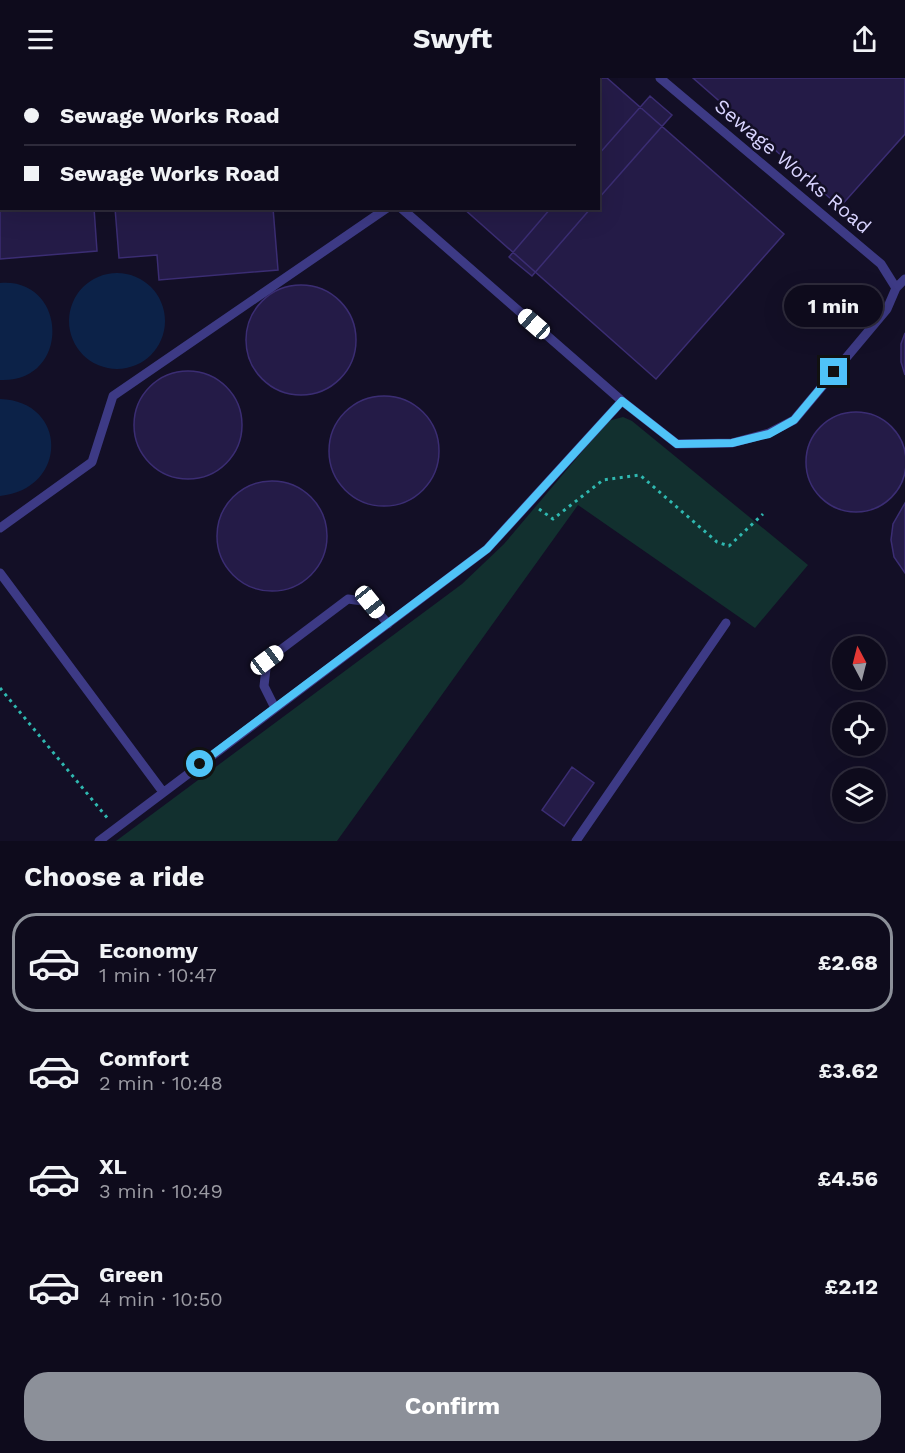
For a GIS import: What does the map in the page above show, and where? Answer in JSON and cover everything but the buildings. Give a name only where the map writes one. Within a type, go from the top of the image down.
[{"type":"lane","name":"Sewage Works Road","points":[[660,78],[881,264],[896,288]]},
{"type":"lane","points":[[0,528],[92,462],[113,396],[384,210]]},
{"type":"lane","points":[[403,210],[622,401],[677,444],[732,443],[769,434],[794,420],[887,309],[896,288],[905,279]]},
{"type":"lane","points":[[99,841],[487,549],[622,401]]},
{"type":"lane","points":[[0,573],[163,792]]},
{"type":"lane","points":[[275,708],[264,686],[267,660],[348,599],[370,602],[388,624]]},
{"type":"lane","points":[[576,841],[726,623]]},
{"type":"path","points":[[530,502],[553,519],[603,480],[640,475],[717,542],[729,546],[763,514]]},
{"type":"path","points":[[0,688],[116,828]]},
{"type":"green space","points":[[623,417],[632,421],[808,565],[755,628],[578,505],[337,841],[116,841],[462,584],[504,544],[608,421]]},
{"type":"water","points":[[117,273],[135,277],[151,287],[161,303],[165,321],[161,339],[151,355],[135,365],[117,369],[99,365],[83,355],[73,339],[69,321],[73,303],[83,287],[99,277]]},
{"type":"water","points":[[0,283],[22,286],[39,296],[49,312],[52,330],[50,349],[40,365],[23,376],[0,380]]},
{"type":"water","points":[[0,399],[22,403],[38,414],[48,429],[51,446],[48,463],[39,478],[23,490],[0,496]]},
{"type":"route","points":[[200,764],[487,549],[622,401],[677,444],[732,443],[769,434],[794,420],[834,372]]}]
